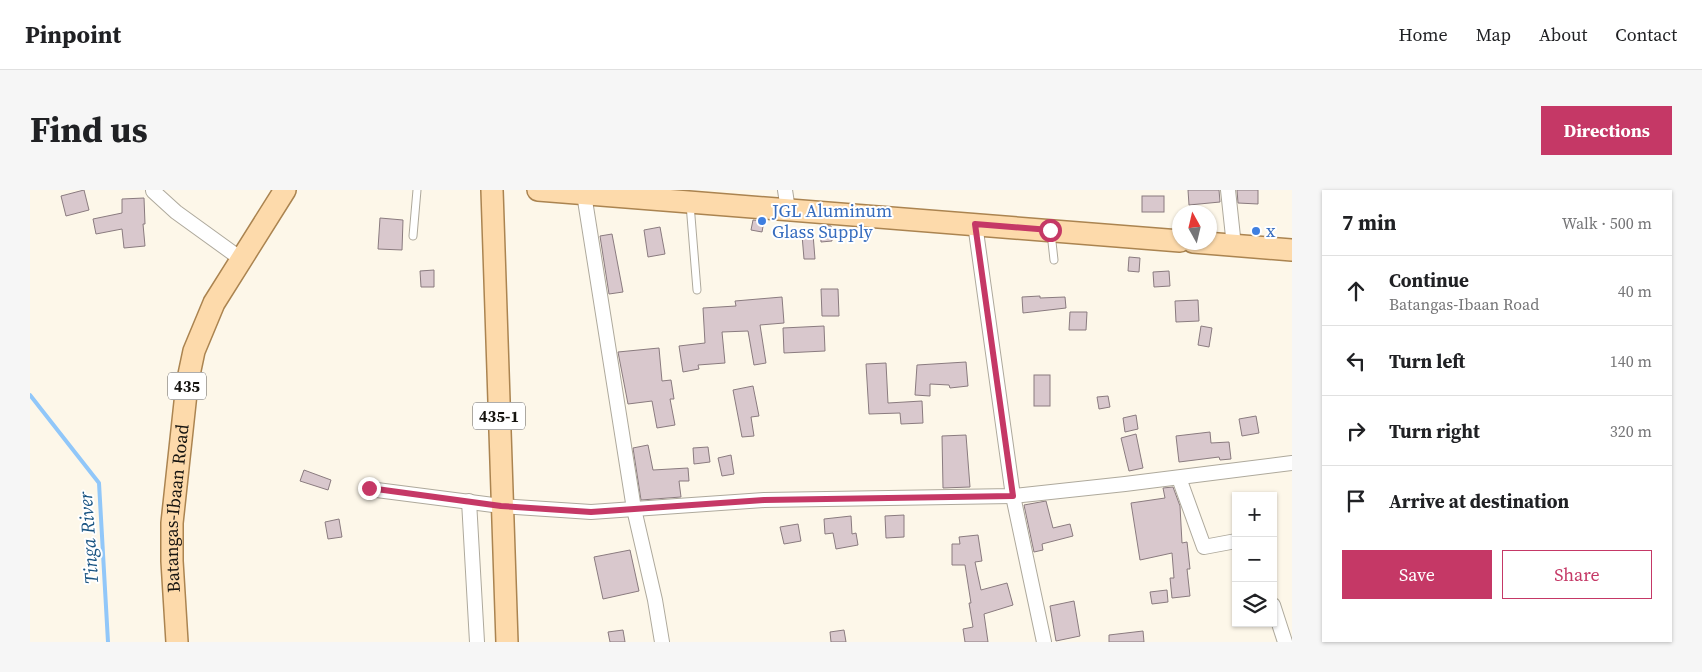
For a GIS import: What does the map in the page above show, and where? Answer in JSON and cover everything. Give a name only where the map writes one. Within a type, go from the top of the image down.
[{"type":"main road","name":"Batangas-Ibaan Road","points":[[177,642],[172,561],[172,522],[187,384],[194,351],[214,303],[285,190]]},
{"type":"main road","name":"435-1","points":[[492,190],[507,642]]},
{"type":"main road","points":[[538,190],[690,202],[786,200],[975,224],[1172,240]]},
{"type":"main road","points":[[1217,244],[1292,250]]},
{"type":"street","points":[[1228,190],[1234,246]]},
{"type":"street","points":[[153,191],[176,212],[242,259]]},
{"type":"street","points":[[584,194],[634,509],[655,600],[662,642]]},
{"type":"street","points":[[975,224],[1013,496],[1044,642]]},
{"type":"street","points":[[369,488],[501,506],[591,512],[764,500],[1013,496],[1179,478],[1292,463]]},
{"type":"street","points":[[1179,478],[1204,547],[1232,542]]},
{"type":"street","points":[[469,501],[477,642]]},
{"type":"street","points":[[1277,617],[1285,642]]},
{"type":"lane","points":[[413,236],[417,190]]},
{"type":"lane","points":[[690,202],[697,290]]},
{"type":"lane","points":[[1050,230],[1054,260]]},
{"type":"building","points":[[84,190],[89,210],[66,216],[61,196]]},
{"type":"building","points":[[1188,190],[1219,190],[1220,202],[1189,205]]},
{"type":"building","points":[[1237,190],[1258,190],[1258,204],[1238,203]]},
{"type":"building","points":[[1142,196],[1164,196],[1164,212],[1142,212]]},
{"type":"building","points":[[144,198],[145,224],[143,224],[145,246],[124,248],[122,229],[96,234],[93,219],[122,213],[122,199]]},
{"type":"building","points":[[380,218],[403,220],[402,250],[378,249]]},
{"type":"building","points":[[753,220],[764,221],[762,232],[751,230]]},
{"type":"building","points":[[820,225],[831,226],[832,241],[821,242]]},
{"type":"building","points":[[660,227],[665,254],[648,257],[644,230]]},
{"type":"building","points":[[612,234],[623,292],[609,294],[600,236]]},
{"type":"building","points":[[813,234],[815,259],[804,259],[802,235]]},
{"type":"building","points":[[1129,257],[1140,258],[1139,272],[1128,271]]},
{"type":"building","points":[[434,270],[434,287],[421,287],[420,271]]},
{"type":"building","points":[[1169,271],[1170,286],[1154,287],[1153,272]]},
{"type":"building","points":[[821,289],[838,289],[839,316],[822,316]]},
{"type":"building","points":[[1040,296],[1040,298],[1065,297],[1066,308],[1023,313],[1022,297]]},
{"type":"building","points":[[782,297],[784,323],[760,325],[766,363],[754,365],[748,331],[722,332],[725,363],[698,365],[699,369],[683,372],[679,346],[705,343],[703,308],[736,306],[735,301]]},
{"type":"building","points":[[1198,300],[1199,321],[1176,322],[1175,301]]},
{"type":"building","points":[[1070,312],[1087,312],[1086,330],[1069,330]]},
{"type":"building","points":[[824,326],[825,351],[784,353],[783,328]]},
{"type":"building","points":[[1201,326],[1212,328],[1209,347],[1198,345]]},
{"type":"building","points":[[659,348],[662,381],[671,380],[674,399],[670,399],[675,425],[657,428],[652,401],[628,404],[618,352]]},
{"type":"building","points":[[966,362],[968,386],[950,388],[949,385],[930,384],[930,396],[915,395],[917,365]]},
{"type":"building","points":[[886,363],[888,403],[922,401],[923,423],[901,424],[900,413],[869,414],[866,364]]},
{"type":"building","points":[[1034,375],[1050,375],[1050,406],[1034,406]]},
{"type":"building","points":[[753,386],[759,416],[751,417],[754,436],[742,437],[733,390]]},
{"type":"building","points":[[1108,396],[1110,407],[1099,409],[1097,397]]},
{"type":"building","points":[[1136,415],[1138,429],[1125,432],[1123,418]]},
{"type":"building","points":[[1256,416],[1259,433],[1242,436],[1239,419]]},
{"type":"building","points":[[1210,432],[1211,443],[1229,442],[1231,459],[1220,460],[1219,457],[1179,462],[1176,436]]},
{"type":"building","points":[[1136,434],[1143,468],[1129,471],[1121,438]]},
{"type":"building","points":[[966,435],[970,487],[943,488],[942,436]]},
{"type":"building","points":[[648,445],[653,470],[688,468],[689,481],[679,481],[681,497],[641,500],[633,448]]},
{"type":"building","points":[[708,447],[710,462],[694,464],[693,448]]},
{"type":"building","points":[[731,455],[734,474],[722,476],[718,458]]},
{"type":"building","points":[[304,470],[331,480],[328,490],[300,481]]},
{"type":"building","points":[[1173,487],[1180,506],[1182,543],[1187,542],[1190,596],[1172,598],[1170,578],[1174,578],[1172,553],[1140,560],[1131,503],[1165,498],[1163,488]]},
{"type":"building","points":[[1046,501],[1053,528],[1070,524],[1073,536],[1042,544],[1043,550],[1034,552],[1024,505]]},
{"type":"building","points":[[904,515],[904,537],[886,538],[885,516]]},
{"type":"building","points":[[851,516],[852,534],[856,533],[858,545],[836,549],[833,533],[825,534],[824,519]]},
{"type":"building","points":[[339,519],[342,537],[328,539],[325,522]]},
{"type":"building","points":[[798,524],[801,541],[784,544],[780,527]]},
{"type":"building","points":[[978,535],[982,561],[975,562],[981,590],[1007,583],[1013,605],[984,614],[988,642],[965,642],[963,629],[973,627],[969,603],[971,603],[965,565],[952,565],[952,544],[960,544],[959,537]]},
{"type":"building","points":[[630,550],[639,591],[603,599],[594,557]]},
{"type":"building","points":[[1167,590],[1168,602],[1152,604],[1150,592]]},
{"type":"building","points":[[1074,601],[1080,636],[1056,641],[1050,606]]},
{"type":"building","points":[[623,630],[625,642],[610,642],[608,632]]},
{"type":"building","points":[[844,630],[846,642],[831,642],[830,632]]},
{"type":"building","points":[[1143,631],[1144,642],[1109,642],[1109,635]]},
{"type":"waterway","name":"Tinga River","points":[[30,395],[99,483],[108,642]]},
{"type":"place","name":"JGL Aluminum Glass Supply","points":[[762,221]]},
{"type":"place","name":"x","points":[[1256,231]]},
{"type":"route","points":[[369,488],[501,506],[591,512],[764,500],[1013,496],[975,224],[1050,230]]}]
